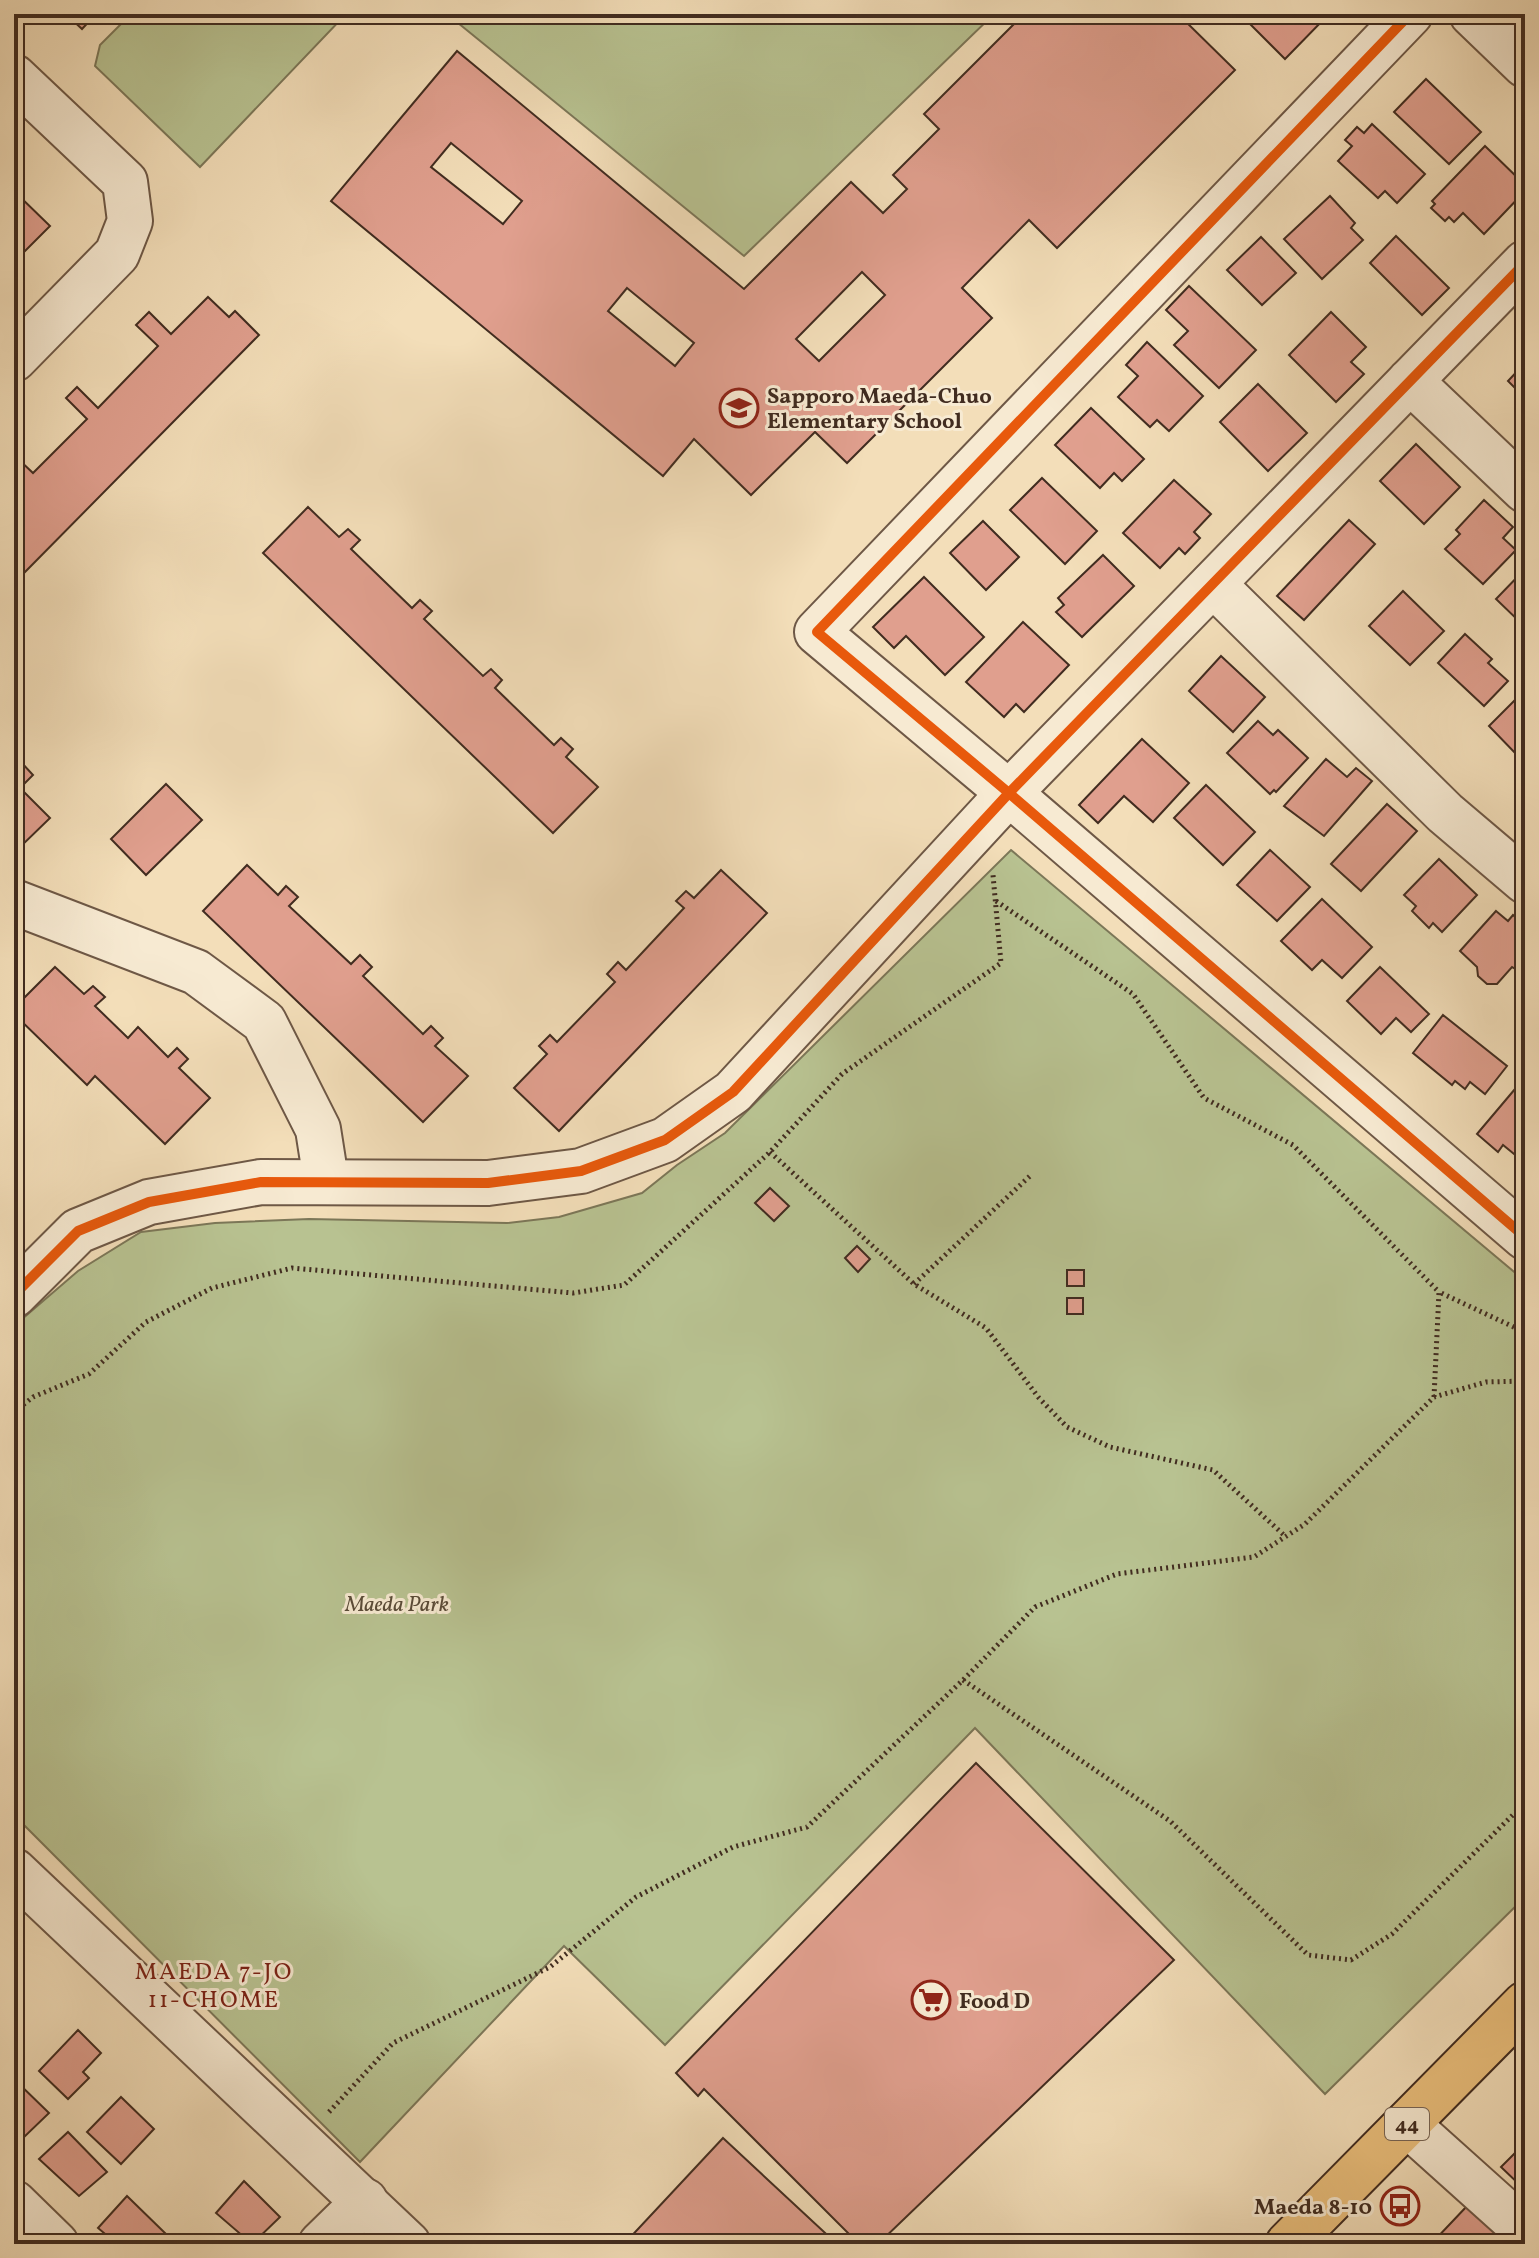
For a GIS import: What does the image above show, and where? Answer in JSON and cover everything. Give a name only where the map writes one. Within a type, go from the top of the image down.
[{"type":"main road","name":"44","points":[[1288,2244],[1525,2004]]},
{"type":"street","points":[[1410,14],[817,632],[1525,1237]]},
{"type":"street","points":[[1472,14],[1525,65]]},
{"type":"street","points":[[14,77],[125,182],[130,221],[117,254],[14,359]]},
{"type":"street","points":[[14,1295],[78,1231],[149,1202],[261,1182],[488,1183],[581,1171],[665,1140],[733,1092],[1009,793],[1525,263]]},
{"type":"street","points":[[1410,381],[1525,490]]},
{"type":"street","points":[[1213,584],[1445,813],[1525,881]]},
{"type":"street","points":[[14,902],[196,972],[264,1022],[318,1129],[326,1180]]},
{"type":"street","points":[[14,1871],[408,2244]]},
{"type":"street","points":[[1407,2124],[1525,2230]]},
{"type":"street","points":[[321,2244],[365,2201]]},
{"type":"street","points":[[14,2203],[56,2244]]},
{"type":"path","points":[[995,900],[1133,994],[1204,1098],[1293,1145],[1439,1292],[1518,1329],[1525,1344]]},
{"type":"path","points":[[770,1152],[914,1284],[986,1328],[1039,1398],[1067,1427],[1110,1447],[1213,1470],[1286,1537]]},
{"type":"path","points":[[914,1284],[1031,1175]]},
{"type":"path","points":[[1434,1397],[1439,1292]]},
{"type":"path","points":[[1518,1329],[1525,1321]]},
{"type":"path","points":[[324,2116],[393,2043],[550,1967],[636,1897],[733,1847],[807,1827],[963,1680],[1035,1607],[1117,1574],[1254,1557],[1305,1524],[1434,1397],[1486,1382],[1525,1381]]},
{"type":"path","points":[[963,1680],[1170,1821],[1308,1955],[1351,1960],[1392,1934],[1525,1803]]},
{"type":"green space","points":[[131,14],[346,14],[200,167],[95,66],[100,45]]},
{"type":"green space","points":[[447,14],[994,14],[744,256]]},
{"type":"green space","name":"Maeda Park","points":[[1011,850],[1525,1281],[1525,1897],[1325,2094],[975,1728],[665,2045],[564,1946],[360,2162],[14,1815],[14,1326],[78,1271],[141,1232],[215,1223],[309,1219],[507,1223],[559,1217],[642,1193],[725,1133]]},
{"type":"building","points":[[66,14],[96,14],[82,29]]},
{"type":"building","points":[[1024,14],[1178,14],[1235,70],[1057,248],[1029,220],[962,288],[992,318],[847,463],[815,432],[751,495],[694,439],[663,476],[331,201],[457,51],[744,289],[851,182],[883,213],[907,189],[893,175],[939,129],[924,114]],"holes":[[[451,143],[522,201],[503,224],[431,167]],[[862,272],[885,295],[819,361],[796,339]],[[627,288],[694,343],[675,366],[608,311]]]},
{"type":"building","points":[[1254,14],[1329,14],[1285,59],[1247,21]]},
{"type":"building","points":[[1426,79],[1481,132],[1449,164],[1394,112]]},
{"type":"building","points":[[1372,124],[1425,174],[1397,203],[1385,191],[1378,198],[1338,161],[1352,146],[1345,140],[1357,127],[1364,133]]},
{"type":"building","points":[[1485,146],[1525,185],[1525,191],[1484,234],[1463,213],[1454,222],[1449,217],[1445,221],[1431,208],[1435,204],[1432,201]]},
{"type":"building","points":[[14,191],[50,226],[14,262]]},
{"type":"building","points":[[1330,196],[1355,223],[1351,228],[1363,240],[1322,279],[1284,239]]},
{"type":"building","points":[[1396,236],[1449,288],[1422,315],[1370,263]]},
{"type":"building","points":[[1261,237],[1296,273],[1262,305],[1227,270]]},
{"type":"building","points":[[1189,286],[1256,350],[1219,388],[1174,345],[1188,331],[1166,310]]},
{"type":"building","points":[[208,297],[229,317],[235,311],[259,335],[25,572],[14,561],[14,493],[21,486],[14,479],[14,455],[33,473],[87,419],[66,398],[77,387],[98,408],[158,346],[136,325],[149,312],[171,334]]},
{"type":"building","points":[[1331,312],[1366,347],[1351,362],[1364,374],[1336,402],[1289,355]]},
{"type":"building","points":[[1147,342],[1203,396],[1169,431],[1157,420],[1150,427],[1118,397],[1138,376],[1126,365]]},
{"type":"building","points":[[1525,352],[1525,398],[1508,381],[1524,364],[1518,359]]},
{"type":"building","points":[[1258,384],[1307,433],[1268,471],[1220,422]]},
{"type":"building","points":[[1091,408],[1144,459],[1122,481],[1114,473],[1100,488],[1055,445]]},
{"type":"building","points":[[1416,444],[1460,487],[1424,524],[1380,481]]},
{"type":"building","points":[[1042,478],[1097,531],[1065,564],[1010,510]]},
{"type":"building","points":[[1174,480],[1211,514],[1194,532],[1200,538],[1185,554],[1179,548],[1160,568],[1123,533]]},
{"type":"building","points":[[1484,500],[1513,527],[1503,538],[1516,550],[1483,584],[1445,549],[1460,534],[1456,530]]},
{"type":"building","points":[[308,507],[339,537],[348,529],[360,540],[351,549],[412,608],[420,600],[432,611],[424,619],[483,676],[491,669],[502,680],[495,688],[554,745],[561,738],[573,749],[566,757],[598,787],[553,833],[263,553]]},
{"type":"building","points":[[1349,520],[1375,544],[1304,620],[1277,596]]},
{"type":"building","points":[[983,521],[1019,557],[986,590],[950,553]]},
{"type":"building","points":[[1103,555],[1134,586],[1082,637],[1056,612],[1064,605],[1058,598]]},
{"type":"building","points":[[1525,569],[1525,627],[1496,599]]},
{"type":"building","points":[[924,577],[984,637],[945,675],[906,636],[894,648],[873,627]]},
{"type":"building","points":[[1403,591],[1444,631],[1410,665],[1369,626]]},
{"type":"building","points":[[1023,622],[1069,665],[1024,712],[1016,704],[1004,717],[966,682]]},
{"type":"building","points":[[1465,634],[1492,659],[1488,663],[1508,681],[1484,706],[1438,663]]},
{"type":"building","points":[[1221,656],[1265,697],[1233,732],[1189,691]]},
{"type":"building","points":[[1525,690],[1525,752],[1522,749],[1517,755],[1489,726]]},
{"type":"building","points":[[1258,721],[1273,735],[1278,730],[1308,758],[1276,792],[1274,790],[1270,794],[1227,753]]},
{"type":"building","points":[[1142,739],[1189,783],[1153,822],[1124,796],[1098,823],[1079,805]]},
{"type":"building","points":[[1326,759],[1347,777],[1356,768],[1372,781],[1324,836],[1284,806]]},
{"type":"building","points":[[21,762],[33,775],[20,788],[50,818],[14,853],[14,769]]},
{"type":"building","points":[[166,784],[202,820],[146,875],[111,839]]},
{"type":"building","points":[[1206,785],[1255,832],[1223,865],[1174,818]]},
{"type":"building","points":[[1387,804],[1417,831],[1361,891],[1331,864]]},
{"type":"building","points":[[1270,850],[1310,887],[1277,921],[1237,885]]},
{"type":"building","points":[[1439,859],[1477,895],[1442,932],[1433,923],[1429,928],[1412,911],[1416,906],[1404,895]]},
{"type":"building","points":[[247,865],[278,895],[286,886],[298,897],[289,906],[351,964],[360,955],[372,967],[363,976],[423,1034],[431,1026],[443,1038],[435,1046],[468,1076],[423,1122],[203,911]]},
{"type":"building","points":[[721,870],[767,913],[559,1131],[514,1088],[547,1054],[539,1046],[550,1035],[557,1042],[615,982],[607,974],[618,962],[626,970],[684,908],[676,901],[686,891],[694,898]]},
{"type":"building","points":[[1322,899],[1372,947],[1342,978],[1322,960],[1312,970],[1281,941]]},
{"type":"building","points":[[1496,911],[1508,921],[1513,915],[1525,926],[1521,932],[1525,936],[1525,975],[1512,967],[1497,984],[1487,984],[1478,976],[1477,967],[1460,951]]},
{"type":"building","points":[[55,967],[84,994],[93,986],[105,997],[95,1006],[128,1038],[138,1027],[168,1057],[177,1048],[188,1059],[179,1068],[210,1098],[165,1144],[95,1076],[87,1085],[14,1014],[14,1008]]},
{"type":"building","points":[[1380,967],[1429,1014],[1411,1032],[1396,1018],[1381,1034],[1347,1001]]},
{"type":"building","points":[[1443,1015],[1507,1066],[1485,1094],[1470,1082],[1465,1089],[1455,1081],[1452,1085],[1413,1053]]},
{"type":"building","points":[[1515,1089],[1525,1097],[1525,1163],[1503,1145],[1498,1152],[1477,1134]]},
{"type":"building","points":[[770,1188],[789,1206],[774,1221],[755,1203]]},
{"type":"building","points":[[857,1246],[870,1259],[858,1272],[845,1258]]},
{"type":"building","points":[[1067,1270],[1084,1270],[1084,1286],[1067,1286]]},
{"type":"building","points":[[1067,1298],[1083,1298],[1083,1314],[1067,1314]]},
{"type":"building","points":[[976,1763],[1174,1960],[878,2244],[859,2244],[704,2089],[698,2096],[676,2073]]},
{"type":"building","points":[[78,2030],[101,2053],[83,2072],[89,2078],[68,2099],[39,2071]]},
{"type":"building","points":[[14,2079],[49,2113],[20,2141],[14,2136]]},
{"type":"building","points":[[121,2097],[154,2129],[121,2164],[87,2132]]},
{"type":"building","points":[[68,2132],[107,2172],[79,2196],[39,2159]]},
{"type":"building","points":[[723,2138],[837,2244],[624,2244]]},
{"type":"building","points":[[1525,2143],[1525,2190],[1501,2167]]},
{"type":"building","points":[[244,2181],[280,2217],[252,2244],[216,2213]]},
{"type":"building","points":[[127,2196],[167,2235],[157,2244],[117,2244],[98,2228]]},
{"type":"building","points":[[1468,2205],[1512,2244],[1431,2244]]},
{"type":"cycle path","points":[[1410,14],[817,632],[1525,1237]]},
{"type":"cycle path","points":[[14,1295],[78,1231],[149,1202],[261,1182],[488,1183],[581,1171],[665,1140],[733,1092],[1009,793],[1525,263]]},
{"type":"place","name":"Sapporo Maeda-Chuo Elementary School","points":[[739,408]]},
{"type":"place","name":"Food D","points":[[931,2000]]},
{"type":"place","name":"Maeda 8-10","points":[[1400,2206]]},
{"type":"district","name":"MAEDA 7-JO 11-CHOME","points":[[214,1985]]}]
